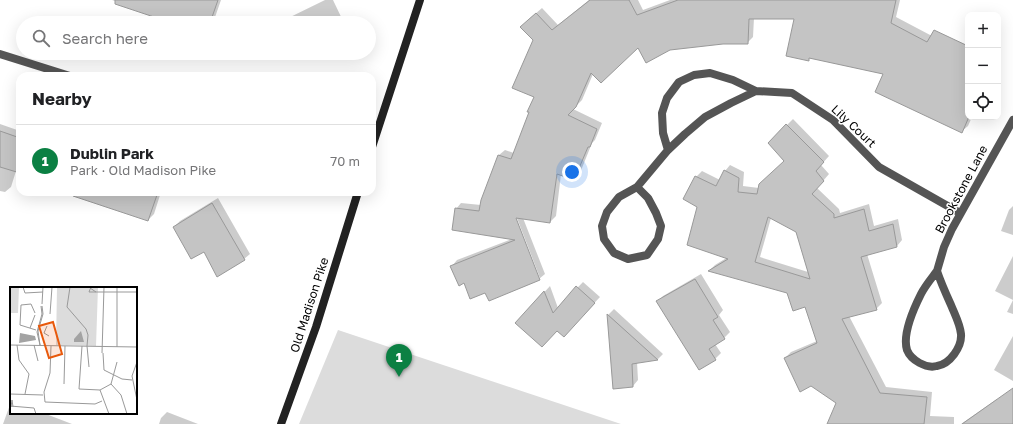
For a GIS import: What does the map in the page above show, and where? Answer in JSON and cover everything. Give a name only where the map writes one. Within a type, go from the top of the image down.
[{"type":"main road","points":[[376,135],[420,0]]},
{"type":"main road","name":"Old Madison Pike","points":[[281,424],[316,327],[357,196]]},
{"type":"street","points":[[0,54],[16,59]]},
{"type":"street","points":[[19,60],[57,72]]},
{"type":"street","points":[[668,150],[663,133],[662,113],[667,98],[679,82],[694,75],[710,73],[734,80],[756,90]]},
{"type":"street","points":[[637,187],[648,198],[662,226],[658,240],[646,255],[628,259],[614,253],[604,239],[602,226],[607,212],[620,197],[637,187],[668,150],[705,117],[756,90]]},
{"type":"street","name":"Lily Court","points":[[756,90],[792,93],[834,120],[879,167],[960,213]]},
{"type":"street","name":"Brookstone Lane","points":[[937,271],[959,324],[961,336],[959,346],[954,355],[937,367],[926,366],[918,363],[912,358],[907,350],[906,339],[908,324],[921,293],[937,271],[944,247],[960,213],[1013,120]]},
{"type":"shaded area","points":[[338,330],[621,424],[299,424]]},
{"type":"building","points":[[115,0],[218,0],[212,16],[151,16],[115,4]]},
{"type":"building","points":[[590,0],[629,0],[637,15],[678,0],[896,0],[891,23],[927,42],[934,30],[965,45],[965,120],[968,120],[962,133],[875,92],[883,74],[809,58],[809,61],[786,56],[794,19],[749,19],[748,44],[723,44],[670,50],[646,63],[638,48],[601,83],[591,73],[576,107],[568,115],[597,129],[574,180],[557,174],[550,223],[516,218],[540,280],[489,301],[485,293],[470,299],[464,283],[459,286],[450,266],[515,240],[452,230],[455,208],[479,211],[481,200],[498,155],[511,159],[529,112],[527,112],[534,97],[512,88],[533,40],[520,27],[536,13],[552,30]]},
{"type":"building","points":[[786,124],[824,162],[816,171],[824,181],[812,194],[834,214],[834,218],[864,209],[869,231],[893,224],[897,247],[861,257],[877,310],[842,319],[880,393],[927,397],[924,424],[827,424],[836,403],[811,386],[800,392],[784,358],[817,343],[805,307],[793,311],[787,293],[708,271],[728,259],[687,245],[697,207],[683,199],[695,176],[716,186],[724,170],[739,178],[738,192],[757,194],[759,184],[784,161],[768,143]],"holes":[[[768,217],[796,232],[810,279],[755,262]]]},
{"type":"building","points":[[0,131],[16,137],[16,172],[0,167]]},
{"type":"building","points":[[73,196],[157,196],[148,221]]},
{"type":"building","points":[[212,203],[245,260],[217,277],[204,252],[191,259],[173,227]]},
{"type":"building","points":[[695,279],[718,317],[713,320],[725,339],[709,349],[716,360],[699,370],[656,301]]},
{"type":"building","points":[[576,286],[595,303],[564,337],[557,331],[542,347],[515,323],[544,291],[553,313]]},
{"type":"building","points":[[607,314],[658,360],[632,364],[633,387],[613,389]]},
{"type":"building","points":[[1013,388],[1013,424],[962,424]]},
{"type":"place","name":"Dublin Park","points":[[399,377]]}]
